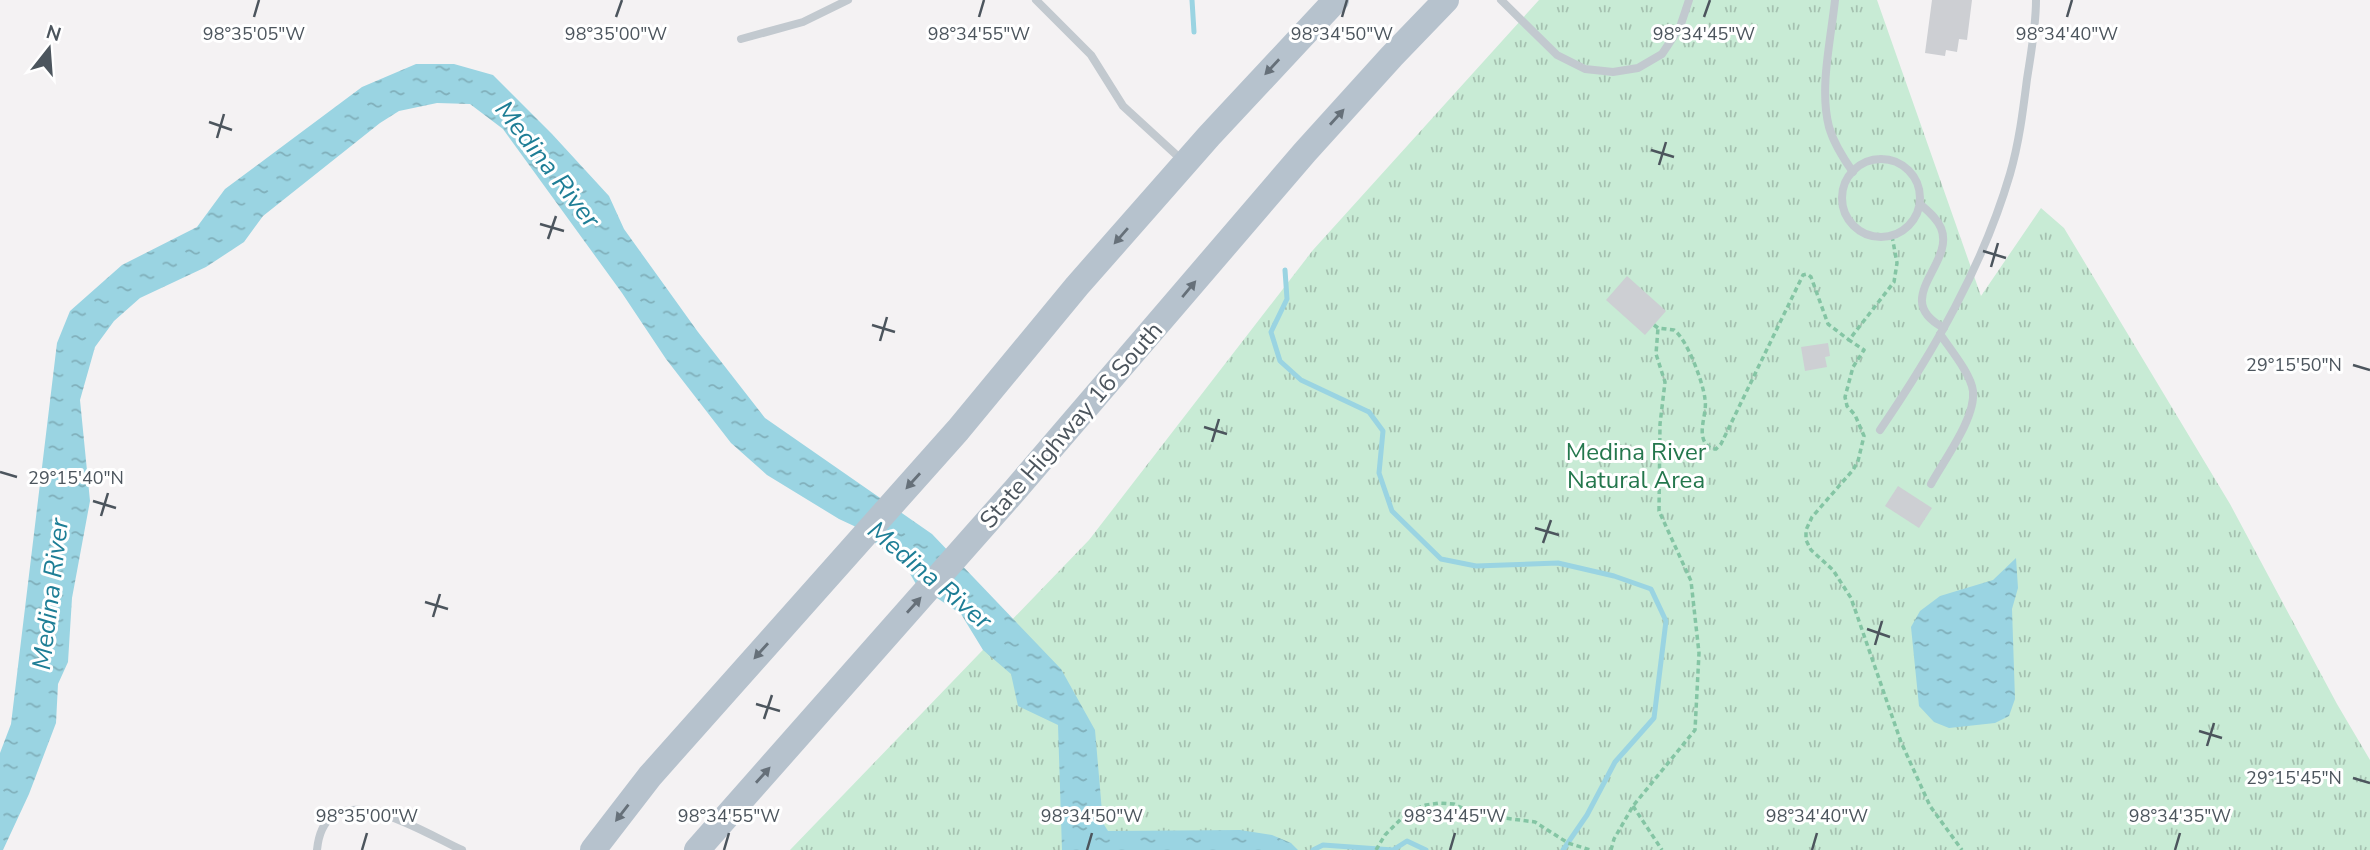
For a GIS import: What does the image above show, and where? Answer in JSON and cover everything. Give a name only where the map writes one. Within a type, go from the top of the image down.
[{"type":"main road","points":[[593,850],[650,776],[958,430],[1077,286],[1185,163],[1336,0]]},
{"type":"main road","name":"State Highway 16 South","points":[[699,847],[1016,489],[1305,152],[1446,0]]},
{"type":"lane","points":[[741,39],[803,22],[848,0]]},
{"type":"lane","points":[[1036,0],[1091,55],[1123,106],[1185,163]]},
{"type":"lane","points":[[1501,0],[1557,55],[1585,69],[1613,72],[1638,68],[1662,54],[1680,27],[1689,0]]},
{"type":"lane","points":[[1835,0],[1825,97],[1829,128],[1840,155],[1853,172]]},
{"type":"lane","points":[[1880,430],[1912,383],[1967,285],[1998,209],[2010,172],[2024,106],[2036,0]]},
{"type":"lane","points":[[1877,159],[1904,167],[1914,177],[1920,204],[1915,218],[1906,229],[1892,236],[1878,237],[1864,233],[1852,225],[1844,212],[1842,198],[1845,184],[1853,172],[1864,163],[1877,159]]},
{"type":"lane","points":[[1920,204],[1935,218],[1942,230],[1943,243],[1921,299],[1923,311],[1942,331],[1973,390],[1972,411],[1931,484]]},
{"type":"lane","points":[[317,850],[323,824],[337,813],[362,808],[393,818],[462,850]]},
{"type":"path","points":[[1849,340],[1894,282],[1897,263],[1892,236]]},
{"type":"path","points":[[1611,850],[1614,839],[1633,806],[1695,730],[1699,653],[1691,581],[1659,511],[1660,424],[1665,382],[1656,354],[1656,327],[1674,330],[1685,342],[1705,399],[1701,432],[1704,443],[1716,449],[1721,444],[1803,275],[1807,274],[1811,277],[1828,324],[1864,350],[1853,367],[1845,397],[1847,407],[1861,425],[1864,436],[1853,470],[1812,517],[1806,530],[1806,540],[1811,550],[1838,576],[1851,598],[1900,742],[1930,806],[1962,850]]},
{"type":"path","points":[[1376,850],[1385,835],[1409,811],[1426,805],[1447,803],[1474,814],[1535,822],[1568,843],[1590,850]]},
{"type":"path","points":[[1633,806],[1662,850]]},
{"type":"green space","name":"Medina River Natural Area","points":[[1539,0],[1877,0],[1981,296],[2041,208],[2064,228],[2230,504],[2370,760],[2370,850],[790,850],[1089,540],[1313,250]]},
{"type":"water","name":"Medina River","points":[[416,64],[454,64],[493,75],[609,196],[624,229],[698,332],[765,418],[932,534],[1061,669],[1095,730],[1103,823],[1108,831],[1240,830],[1272,835],[1291,843],[1298,850],[1062,850],[1058,725],[1018,706],[1011,674],[983,650],[961,614],[916,584],[906,567],[854,526],[767,475],[731,443],[666,359],[622,293],[503,129],[470,104],[437,103],[399,111],[380,123],[263,216],[244,242],[206,267],[140,298],[114,321],[95,347],[80,400],[90,501],[72,598],[68,662],[58,684],[56,723],[29,794],[3,850],[0,850],[0,753],[11,724],[57,343],[70,311],[122,265],[197,227],[225,189],[362,87]]},
{"type":"water","points":[[2016,558],[2018,588],[2012,609],[2015,699],[2009,716],[1995,723],[1949,728],[1934,722],[1919,706],[1911,627],[1920,611],[1940,596],[1993,580]]},
{"type":"building","points":[[1932,0],[1972,0],[1967,40],[1959,39],[1957,52],[1946,50],[1945,56],[1925,53]]},
{"type":"building","points":[[1627,276],[1666,311],[1645,335],[1606,300]]},
{"type":"building","points":[[1828,343],[1830,356],[1825,357],[1827,367],[1805,371],[1801,347]]},
{"type":"building","points":[[1898,486],[1932,508],[1919,528],[1885,506]]},
{"type":"waterway","points":[[1192,0],[1194,32]]},
{"type":"waterway","points":[[1285,270],[1287,299],[1271,332],[1280,361],[1301,380],[1369,412],[1383,431],[1379,473],[1392,511],[1441,559],[1476,566],[1558,563],[1614,576],[1651,589],[1666,621],[1654,718],[1615,762],[1587,815],[1563,850]]},
{"type":"waterway","points":[[1313,850],[1323,845],[1393,850],[1407,841],[1426,850]]}]
